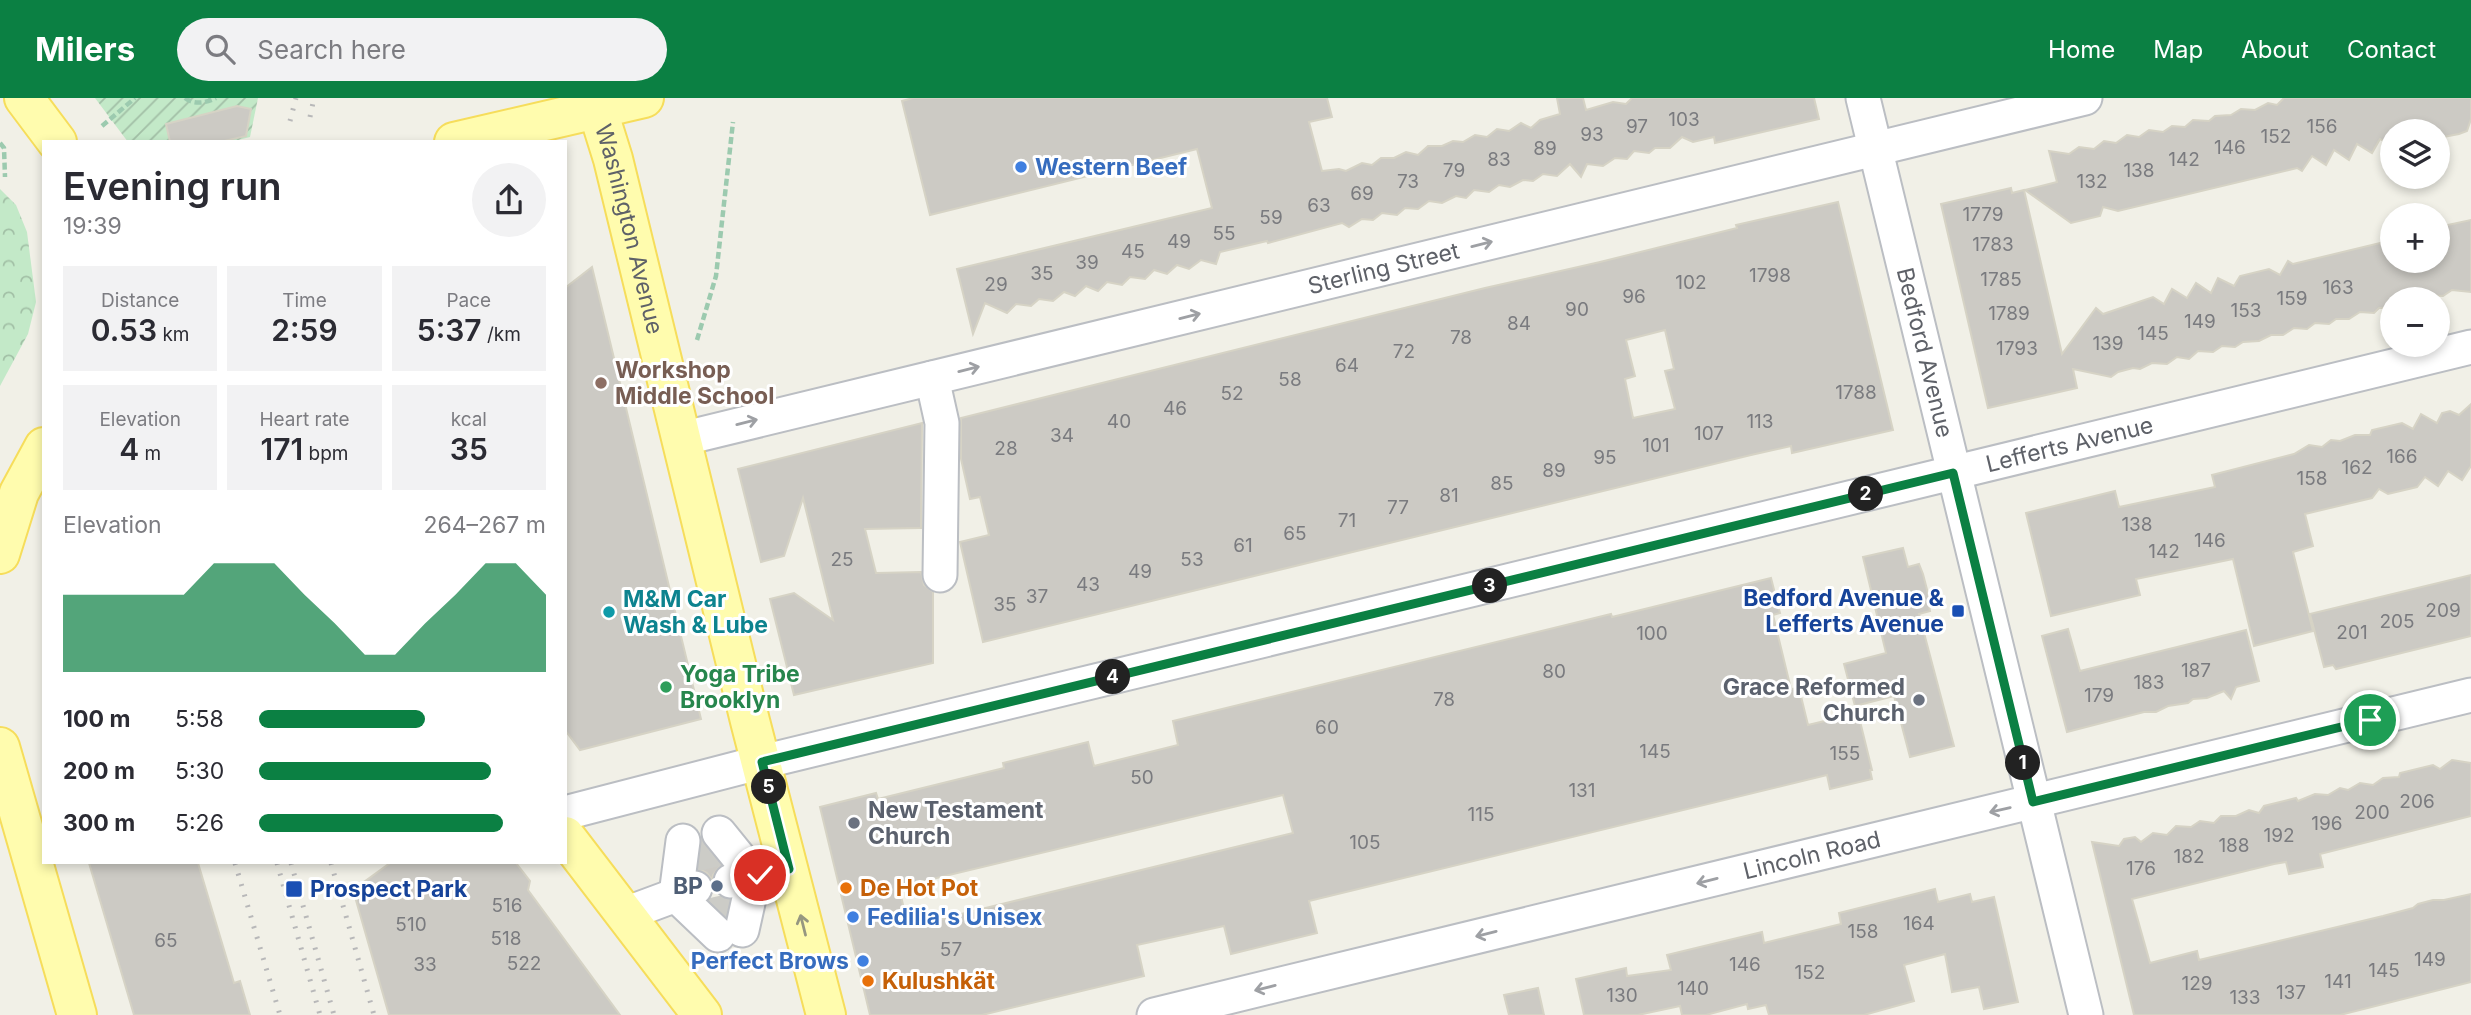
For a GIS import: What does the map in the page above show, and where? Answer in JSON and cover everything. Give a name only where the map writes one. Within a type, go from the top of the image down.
[{"type":"main road","points":[[24,98],[56,140]]},
{"type":"main road","points":[[461,140],[596,103],[644,98]]},
{"type":"main road","name":"Washington Avenue","points":[[596,103],[613,159],[762,762],[720,891],[826,1015]]},
{"type":"main road","points":[[0,554],[19,493],[42,451]]},
{"type":"main road","points":[[0,747],[77,1015]]},
{"type":"main road","points":[[567,839],[702,1015]]},
{"type":"street","name":"Bedford Avenue","points":[[1863,98],[2086,1015]]},
{"type":"street","name":"Sterling Street","points":[[681,439],[2085,98]]},
{"type":"street","name":"Lefferts Avenue","points":[[567,812],[762,762],[2471,346]]},
{"type":"street","points":[[932,378],[942,423],[940,575]]},
{"type":"street","name":"Lincoln Road","points":[[1154,1015],[2471,695]]},
{"type":"street","points":[[625,914],[720,891],[720,841]]},
{"type":"path","points":[[102,126],[135,98]]},
{"type":"path","points":[[185,98],[190,102],[207,102],[216,98]]},
{"type":"path","points":[[697,340],[716,276],[733,122]]},
{"type":"path","points":[[0,143],[5,148],[5,177]]},
{"type":"green space","points":[[95,98],[258,98],[250,137],[238,140],[126,140]]},
{"type":"green space","points":[[0,189],[16,205],[27,232],[36,302],[28,334],[0,386]]},
{"type":"building","points":[[913,98],[1327,98],[1332,117],[1309,122],[1322,171],[1346,171],[1362,163],[1372,165],[1381,158],[1394,158],[1406,152],[1418,155],[1428,146],[1442,146],[1453,141],[1463,142],[1475,135],[1487,137],[1497,129],[1509,131],[1521,123],[1531,128],[1540,120],[1560,114],[1557,98],[1583,98],[1586,110],[1613,102],[1626,104],[1632,98],[1814,98],[1819,119],[1715,143],[1714,137],[1693,142],[1682,137],[1670,148],[1655,148],[1649,153],[1634,151],[1627,159],[1615,158],[1603,166],[1587,164],[1581,177],[1570,164],[1557,176],[1543,174],[1533,181],[1523,180],[1510,187],[1499,185],[1489,192],[1474,190],[1466,198],[1456,196],[1442,203],[1429,201],[1418,209],[1405,208],[1397,215],[1382,213],[1373,220],[1362,219],[1349,227],[1342,223],[1268,243],[1267,241],[1220,252],[1216,264],[1201,260],[1189,269],[1177,265],[1167,274],[1154,270],[1145,279],[1130,277],[1122,285],[1107,282],[1098,291],[1086,286],[1075,296],[1064,292],[1053,301],[1039,299],[1031,306],[1016,304],[1007,313],[985,303],[973,334],[957,269],[1212,208],[1197,149],[930,215],[902,101]]},
{"type":"building","points":[[2284,98],[2471,98],[2471,119],[2467,131],[2450,136],[2450,119],[2380,119],[2380,139],[2372,153],[2357,144],[2349,160],[2334,150],[2326,165],[2312,156],[2302,171],[2297,168],[2118,211],[2103,207],[2100,216],[2071,223],[2025,190],[2057,182],[2049,151],[2069,154],[2079,147],[2094,149],[2104,141],[2116,143],[2127,135],[2139,137],[2149,130],[2163,132],[2172,126],[2185,127],[2193,120],[2209,121],[2215,116],[2231,115],[2241,109],[2255,110],[2268,103],[2277,105]]},
{"type":"building","points":[[237,106],[251,109],[246,136],[229,140],[170,140],[166,124]]},
{"type":"building","points":[[2011,188],[2012,193],[2024,190],[2062,354],[2096,308],[2103,314],[2153,297],[2164,304],[2172,289],[2187,298],[2196,283],[2211,293],[2218,278],[2234,286],[2240,276],[2269,269],[2280,275],[2288,261],[2293,264],[2380,243],[2380,273],[2450,273],[2450,224],[2471,220],[2471,292],[2450,291],[2450,287],[2380,287],[2380,308],[2374,313],[2360,312],[2349,319],[2336,319],[2329,324],[2315,323],[2307,329],[2294,328],[2283,335],[2243,342],[2235,347],[2222,346],[2213,352],[2198,351],[2189,359],[2177,357],[2167,364],[2152,363],[2140,369],[2118,372],[2111,377],[2073,369],[2077,388],[1988,408],[1941,204]]},
{"type":"building","points":[[1838,202],[1893,430],[1792,453],[1791,446],[1751,455],[983,642],[960,542],[989,535],[980,497],[970,499],[961,459],[961,418],[1737,228],[1736,225]],"holes":[[[1665,330],[1674,369],[1665,371],[1675,409],[1633,418],[1625,379],[1635,376],[1626,340]]]},
{"type":"building","points":[[592,267],[701,719],[580,750],[567,733],[567,286]]},
{"type":"building","points":[[2471,404],[2471,466],[2462,480],[2448,471],[2438,486],[2425,477],[2417,487],[2388,494],[2379,489],[2372,498],[2305,514],[2313,546],[2293,552],[2313,631],[2254,646],[2233,559],[2136,579],[2140,595],[2051,616],[2026,513],[2115,491],[2119,507],[2215,487],[2212,475],[2294,454],[2309,445],[2322,447],[2331,440],[2340,441],[2355,435],[2370,435],[2372,430],[2402,423],[2413,429],[2421,414],[2437,423],[2442,413],[2450,411],[2459,415]]},
{"type":"building","points":[[922,423],[921,528],[865,529],[876,573],[921,572],[924,585],[933,592],[933,663],[794,695],[770,599],[794,593],[833,620],[803,498],[784,556],[761,562],[738,469]]},
{"type":"building","points":[[1903,548],[1908,567],[1919,564],[1930,601],[1930,611],[1919,614],[1954,746],[1910,757],[1894,696],[1855,706],[1844,664],[1886,653],[1863,557]]},
{"type":"building","points":[[2471,575],[2471,636],[2336,669],[2333,665],[2324,667],[2310,614]]},
{"type":"building","points":[[1771,578],[1780,613],[1773,615],[1791,689],[1799,688],[1808,725],[1858,713],[1872,779],[1830,789],[1827,775],[1309,901],[1317,933],[1231,954],[1224,926],[1137,945],[1144,976],[982,1015],[870,1015],[820,807],[876,793],[878,799],[1004,768],[1003,763],[1088,742],[1094,766],[1178,745],[1173,721],[1611,614],[1612,617]],"holes":[[[1283,795],[1293,833],[908,927],[899,887]]]},
{"type":"building","points":[[2068,629],[2080,671],[2246,630],[2259,681],[2236,687],[2231,699],[2224,691],[2207,698],[2168,706],[2156,712],[2144,712],[2067,732],[2042,636]]},
{"type":"building","points":[[2452,760],[2471,763],[2471,816],[2320,854],[2323,867],[2289,874],[2286,862],[2274,864],[2132,899],[2150,963],[2197,951],[2199,960],[2383,916],[2433,900],[2471,894],[2471,982],[2340,1015],[2134,1015],[2092,842],[2119,846],[2124,839],[2135,837],[2141,842],[2153,833],[2167,835],[2176,826],[2191,827],[2200,821],[2214,823],[2221,816],[2236,816],[2249,810],[2259,813],[2264,806],[2296,798],[2298,801],[2315,794],[2328,795],[2340,788],[2348,790],[2360,783],[2373,785],[2383,778],[2399,777],[2400,773],[2433,765],[2440,769]]},
{"type":"building","points":[[702,840],[721,865],[712,880],[707,873],[699,869]]},
{"type":"building","points":[[89,864],[198,864],[234,983],[240,981],[250,1015],[134,1015]]},
{"type":"building","points":[[389,864],[517,864],[530,881],[528,890],[620,1015],[389,1015],[353,890]]},
{"type":"building","points":[[1935,889],[1938,902],[1970,894],[1972,902],[1994,897],[2018,1002],[1984,1009],[1979,987],[1952,992],[1945,954],[1904,965],[1914,1001],[1864,1015],[1769,1015],[1766,1005],[1748,1009],[1747,1004],[1706,1015],[1682,1015],[1680,1006],[1638,1015],[1584,1015],[1576,979],[1626,968],[1627,976],[1671,970],[1667,955],[1762,932],[1764,943],[1841,924],[1839,913]]},
{"type":"building","points":[[1538,988],[1544,1015],[1509,1015],[1504,995]]},
{"type":"tunnel","points":[[686,857],[721,849]]},
{"type":"tunnel","points":[[709,915],[736,909]]},
{"type":"railway","points":[[290,121],[296,98]]},
{"type":"railway","points":[[310,117],[314,98]]},
{"type":"railway","points":[[235,864],[280,1015]]},
{"type":"railway","points":[[277,864],[320,1015]]},
{"type":"railway","points":[[291,864],[334,1015]]},
{"type":"railway","points":[[331,864],[374,1015]]},
{"type":"place","name":"Western Beef","points":[[1021,167]]},
{"type":"place","name":"Workshop Middle School","points":[[601,383]]},
{"type":"place","name":"Bedford Avenue & Lefferts Avenue","points":[[1958,611]]},
{"type":"place","name":"M&M Car Wash & Lube","points":[[609,612]]},
{"type":"place","name":"Yoga Tribe Brooklyn","points":[[666,687]]},
{"type":"place","name":"Grace Reformed Church","points":[[1919,700]]},
{"type":"place","name":"New Testament Church","points":[[854,823]]},
{"type":"place","name":"BP","points":[[717,886]]},
{"type":"place","name":"De Hot Pot","points":[[846,888]]},
{"type":"place","name":"Prospect Park","points":[[294,889]]},
{"type":"place","name":"Fedilia's Unisex","points":[[853,917]]},
{"type":"place","name":"Perfect Brows","points":[[863,961]]},
{"type":"place","name":"Kulushkät","points":[[868,981]]},
{"type":"route","points":[[760,875],[789,869],[762,762],[1953,473],[2033,802],[2370,720]]}]
